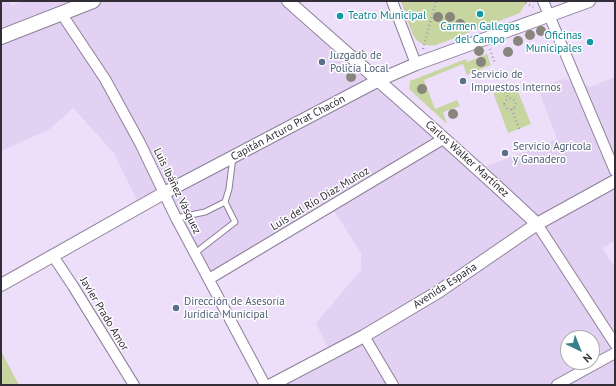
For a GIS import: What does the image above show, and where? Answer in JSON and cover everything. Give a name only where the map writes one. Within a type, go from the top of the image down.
[{"type":"main road","points":[[1,37],[93,1]]},
{"type":"street","name":"Carlos Walker Martínez","points":[[288,1],[491,180],[537,224],[615,344]]},
{"type":"street","points":[[392,1],[416,64]]},
{"type":"street","points":[[544,1],[615,171]]},
{"type":"street","name":"Capitán Arturo Prat Chacón","points":[[1,285],[164,193],[379,80],[416,64],[589,1]]},
{"type":"street","name":"Luis Ibáñez Vásquez","points":[[61,13],[105,79],[140,143],[176,218],[265,385]]},
{"type":"street","name":"Luis del Río Díaz Muñoz","points":[[209,279],[443,139]]},
{"type":"street","name":"Avenida España","points":[[272,385],[364,336],[438,292],[537,224],[615,181]]},
{"type":"street","name":"Javier Prado Amor","points":[[53,256],[134,385]]},
{"type":"street","points":[[364,336],[392,385]]},
{"type":"street","points":[[557,385],[615,353]]},
{"type":"lane","points":[[195,252],[235,222],[225,202],[229,189],[234,156]]},
{"type":"lane","points":[[176,218],[205,212],[225,202]]},
{"type":"path","points":[[416,64],[424,45],[436,1]]},
{"type":"path","points":[[486,39],[495,64]]},
{"type":"path","points":[[504,88],[508,98]]},
{"type":"path","points":[[508,98],[512,98],[516,103],[512,109]]},
{"type":"path","points":[[508,98],[504,102],[504,106],[508,109],[512,109]]},
{"type":"path","points":[[512,109],[519,129]]},
{"type":"shaded area","points":[[1,1],[8,1],[11,6],[22,1],[301,1],[284,8],[472,172],[557,139],[538,88],[563,79],[590,87],[615,77],[615,241],[602,248],[615,268],[615,385],[271,385],[331,354],[316,323],[361,270],[361,253],[330,204],[209,279],[164,193],[140,207],[114,153],[73,108],[50,129],[1,151]]},
{"type":"green space","points":[[401,1],[527,1],[520,13],[436,45],[425,45],[420,43],[414,36]]},
{"type":"green space","points":[[487,54],[491,65],[467,75],[463,64],[424,80],[435,109],[457,100],[460,106],[443,112],[447,124],[409,89],[410,81],[466,59],[467,62]]},
{"type":"green space","points":[[515,84],[531,124],[508,133],[493,92]]},
{"type":"green space","points":[[1,351],[19,385],[2,385]]},
{"type":"place","name":"Carmen Gallegos del Campo","points":[[480,14]]},
{"type":"place","name":"Teatro Municipal","points":[[340,16]]},
{"type":"place","name":"Oficinas Municipales","points":[[590,42]]},
{"type":"place","name":"Juzgado de Policía Local","points":[[322,62]]},
{"type":"place","name":"Servicio de Impuestos Internos","points":[[463,81]]},
{"type":"place","name":"Servicio Agrícola y Ganadero","points":[[505,153]]},
{"type":"place","name":"Dirección de Asesoría Jurídica Municipal","points":[[176,308]]}]
